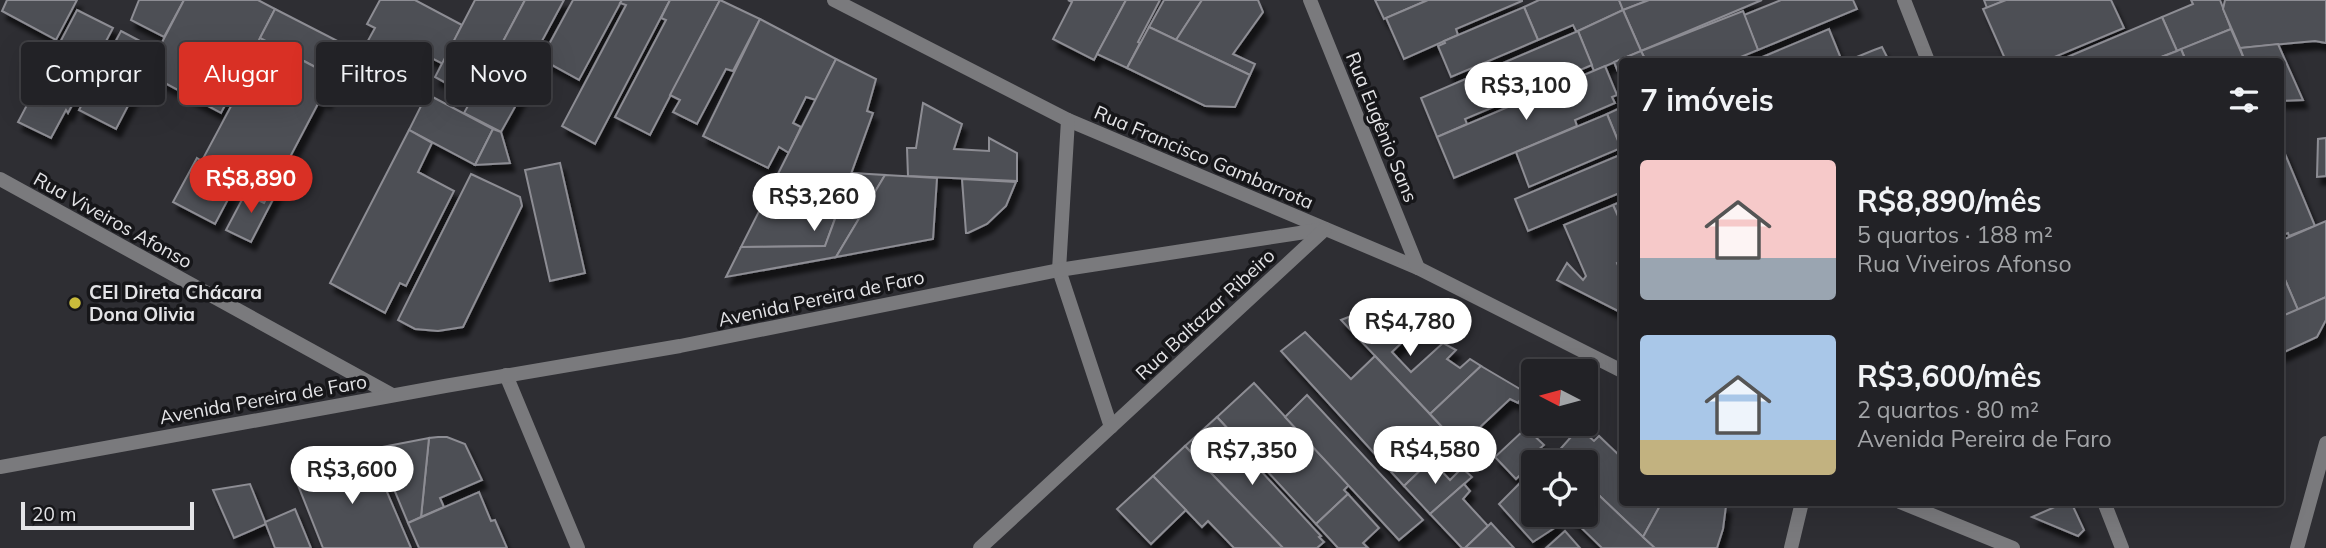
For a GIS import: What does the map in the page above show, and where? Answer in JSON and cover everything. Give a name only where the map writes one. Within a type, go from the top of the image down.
[{"type":"street","name":"Rua Francisco Gambarrota","points":[[834,0],[1068,120],[1325,229]]},
{"type":"street","name":"Rua Eugênio Sans","points":[[1310,0],[1418,268]]},
{"type":"street","points":[[1904,0],[1927,58]]},
{"type":"street","name":"Rua Francisco Gambarrota","points":[[1059,270],[1068,120]]},
{"type":"street","name":"Rua Viveiros Afonso","points":[[0,179],[392,395]]},
{"type":"street","points":[[1325,229],[1418,268],[1619,369]]},
{"type":"street","name":"Avenida Pereira de Faro","points":[[0,467],[392,395],[680,346],[1059,270],[1325,229]]},
{"type":"street","name":"Rua Baltazar Ribeiro","points":[[980,548],[1325,229]]},
{"type":"street","points":[[1059,270],[1111,427]]},
{"type":"street","points":[[506,375],[578,548]]},
{"type":"street","points":[[2297,548],[2326,443]]},
{"type":"street","points":[[1791,548],[1801,506]]},
{"type":"street","points":[[1910,506],[2013,548]]},
{"type":"street","points":[[2106,506],[2122,548]]},
{"type":"building","points":[[7,0],[77,0],[56,40],[2,11]]},
{"type":"building","points":[[139,0],[184,0],[164,37],[131,20]]},
{"type":"building","points":[[184,0],[258,0],[275,9],[258,42],[179,42],[179,91],[165,83],[165,42],[162,42]]},
{"type":"building","points":[[380,0],[415,0],[462,25],[454,42],[446,42],[446,58],[443,64],[432,58],[432,42],[367,42],[375,28],[367,24]]},
{"type":"building","points":[[475,0],[525,0],[503,42],[453,42]]},
{"type":"building","points":[[525,0],[564,0],[541,42],[503,42]]},
{"type":"building","points":[[573,0],[622,0],[579,80],[551,65],[550,42]]},
{"type":"building","points":[[622,0],[670,0],[595,144],[562,126],[626,5],[620,3]]},
{"type":"building","points":[[670,0],[720,0],[650,135],[615,117],[666,20],[661,18]]},
{"type":"building","points":[[720,0],[760,19],[733,71],[726,69],[697,124],[673,112],[680,100],[670,95]]},
{"type":"building","points":[[1068,0],[1126,0],[1094,60],[1053,39],[1072,2]]},
{"type":"building","points":[[1126,0],[1160,0],[1127,68],[1097,54]]},
{"type":"building","points":[[1164,0],[1202,0],[1176,40],[1149,27]]},
{"type":"building","points":[[1202,0],[1258,0],[1263,12],[1233,54],[1255,64],[1250,75],[1176,40]]},
{"type":"building","points":[[1375,0],[1428,0],[1384,19]]},
{"type":"building","points":[[1428,0],[1522,1],[1456,29],[1458,35],[1404,59],[1386,18]]},
{"type":"building","points":[[1539,0],[1619,0],[1623,10],[1578,31],[1573,25],[1538,40],[1524,7]]},
{"type":"building","points":[[1619,0],[1649,0],[1623,10]]},
{"type":"building","points":[[1649,0],[1762,0],[1641,51],[1623,10]]},
{"type":"building","points":[[1781,0],[1853,0],[1857,9],[1758,50],[1744,15]]},
{"type":"building","points":[[1984,0],[2006,0],[1987,8]]},
{"type":"building","points":[[2006,0],[2111,0],[2124,28],[2052,58],[2005,58],[1983,9]]},
{"type":"building","points":[[2191,0],[2220,0],[2231,29],[2177,51],[2162,17],[2193,4]]},
{"type":"building","points":[[2225,0],[2326,0],[2326,43],[2315,41],[2240,48],[2223,9]]},
{"type":"building","points":[[1524,7],[1538,40],[1451,77],[1438,46]]},
{"type":"building","points":[[275,9],[339,42],[316,42],[316,67],[302,60],[302,42],[268,42],[260,38]]},
{"type":"building","points":[[77,10],[113,28],[106,42],[60,42]]},
{"type":"building","points":[[1623,10],[1641,51],[1619,58],[1594,71],[1578,31]]},
{"type":"building","points":[[1743,11],[1758,50],[1738,58],[1644,58],[1641,51]]},
{"type":"building","points":[[2162,17],[2177,51],[2159,58],[2065,58]]},
{"type":"building","points":[[760,19],[836,59],[816,100],[806,97],[793,123],[801,127],[789,153],[779,147],[768,168],[703,136]]},
{"type":"building","points":[[1149,27],[1250,75],[1235,107],[1205,106],[1127,68]]},
{"type":"building","points":[[1829,29],[1841,58],[1760,58]]},
{"type":"building","points":[[2231,29],[2244,58],[2185,58],[2181,49]]},
{"type":"building","points":[[121,31],[142,42],[115,42]]},
{"type":"building","points":[[1578,31],[1592,65],[1540,87],[1542,93],[1520,102],[1517,97],[1465,119],[1467,124],[1437,137],[1421,98]]},
{"type":"building","points":[[2278,44],[2303,100],[2284,101],[2284,58],[2244,58],[2240,48]]},
{"type":"building","points":[[1882,47],[1888,58],[1854,58]]},
{"type":"building","points":[[2181,49],[2185,58],[2159,58]]},
{"type":"building","points":[[1641,51],[1644,58],[1624,58]]},
{"type":"building","points":[[446,56],[446,83],[435,77]]},
{"type":"building","points":[[836,59],[876,79],[867,111],[873,113],[825,246],[741,247]]},
{"type":"building","points":[[302,60],[316,67],[317,105],[290,157],[294,159],[282,182],[277,180],[264,203],[198,168],[232,105],[302,105]]},
{"type":"building","points":[[1619,60],[1619,74],[1614,62]]},
{"type":"building","points":[[1605,66],[1617,95],[1612,97],[1615,103],[1575,120],[1577,126],[1454,178],[1437,137]]},
{"type":"building","points":[[432,97],[493,129],[475,165],[409,130],[422,105],[432,105]]},
{"type":"building","points":[[923,103],[962,124],[954,149],[989,151],[989,138],[1017,153],[1017,181],[908,176],[907,148],[916,148]]},
{"type":"building","points":[[27,105],[72,105],[68,113],[66,110],[51,138],[18,122]]},
{"type":"building","points":[[82,105],[128,105],[116,129],[79,110]]},
{"type":"building","points":[[206,105],[225,105],[221,113]]},
{"type":"building","points":[[468,105],[516,105],[501,132],[464,113]]},
{"type":"building","points":[[1619,108],[1619,143],[1607,114]]},
{"type":"building","points":[[1607,114],[1619,143],[1619,149],[1529,187],[1516,152]]},
{"type":"building","points":[[493,129],[501,132],[510,163],[475,165]]},
{"type":"building","points":[[409,130],[432,143],[418,172],[454,191],[406,286],[400,283],[385,313],[330,283]]},
{"type":"building","points":[[2326,138],[2326,176],[2317,177],[2318,139]]},
{"type":"building","points":[[2284,151],[2315,226],[2289,236],[2288,233],[2284,234]]},
{"type":"building","points":[[1619,155],[1619,193],[1528,231],[1515,199]]},
{"type":"building","points":[[197,158],[202,161],[198,168],[234,188],[215,224],[173,202]]},
{"type":"building","points":[[560,163],[585,273],[550,281],[525,170]]},
{"type":"building","points":[[852,173],[885,175],[836,257],[726,277],[741,247],[825,246]]},
{"type":"building","points":[[471,174],[520,197],[522,206],[463,327],[438,331],[415,329],[398,320]]},
{"type":"building","points":[[885,175],[937,178],[933,239],[836,257]]},
{"type":"building","points":[[962,179],[1016,182],[1006,206],[987,224],[968,233],[966,233]]},
{"type":"building","points":[[277,180],[282,182],[251,242],[226,230],[245,194],[264,203]]},
{"type":"building","points":[[1619,202],[1619,218],[1613,205]]},
{"type":"building","points":[[1613,205],[1619,218],[1619,311],[1557,280],[1567,263],[1583,280],[1586,276],[1564,225]]},
{"type":"building","points":[[2326,221],[2326,297],[2298,310],[2284,277],[2284,239]]},
{"type":"building","points":[[2284,277],[2298,310],[2284,315]]},
{"type":"building","points":[[2326,297],[2326,320],[2317,337],[2284,352],[2284,315]]},
{"type":"building","points":[[1369,309],[1392,313],[1418,327],[1392,352],[1411,372],[1443,343],[1456,350],[1447,359],[1460,368],[1470,359],[1481,366],[1430,414],[1341,320]]},
{"type":"building","points":[[1305,332],[1351,379],[1375,356],[1461,447],[1439,468],[1431,460],[1404,486],[1281,351]]},
{"type":"building","points":[[1481,366],[1521,390],[1518,403],[1510,399],[1460,446],[1430,414]]},
{"type":"building","points":[[1254,383],[1302,435],[1297,440],[1305,450],[1311,445],[1349,485],[1344,490],[1348,494],[1316,524],[1217,417]]},
{"type":"building","points":[[1307,395],[1423,520],[1399,540],[1285,417]]},
{"type":"building","points":[[1217,417],[1239,441],[1236,444],[1321,536],[1319,537],[1324,542],[1317,548],[1283,548],[1185,446]]},
{"type":"building","points":[[1521,433],[1521,436],[1534,436],[1544,445],[1538,450],[1521,450],[1521,474],[1516,479],[1495,457]]},
{"type":"building","points":[[1572,436],[1588,436],[1594,441],[1599,436],[1619,455],[1619,506],[1660,506],[1643,537],[1598,494],[1598,450],[1559,450]]},
{"type":"building","points":[[447,437],[465,444],[482,480],[440,498],[444,507],[421,517],[429,438]]},
{"type":"building","points":[[429,438],[421,517],[408,523],[377,448]]},
{"type":"building","points":[[1185,446],[1283,548],[1234,548],[1208,521],[1202,527],[1153,476]]},
{"type":"building","points":[[369,450],[411,548],[323,548],[296,480]]},
{"type":"building","points":[[1431,460],[1450,480],[1462,468],[1472,477],[1430,514],[1404,486]]},
{"type":"building","points":[[1153,476],[1186,510],[1151,544],[1117,509]]},
{"type":"building","points":[[1520,483],[1521,527],[1556,527],[1533,542],[1499,504]]},
{"type":"building","points":[[250,484],[266,524],[234,538],[213,490]]},
{"type":"building","points":[[1464,484],[1470,491],[1463,499],[1488,526],[1462,548],[1430,514]]},
{"type":"building","points":[[479,492],[491,521],[495,520],[507,548],[419,548],[408,523]]},
{"type":"building","points":[[1348,494],[1379,528],[1363,543],[1368,548],[1338,548],[1316,524]]},
{"type":"building","points":[[1598,494],[1655,548],[1602,548],[1580,527],[1598,527]]},
{"type":"building","points":[[1660,506],[1726,506],[1717,548],[1655,548],[1643,537]]},
{"type":"building","points":[[2057,506],[2073,506],[2084,530],[2078,536],[2032,517]]},
{"type":"building","points":[[295,509],[311,548],[275,548],[265,522]]},
{"type":"building","points":[[1491,523],[1514,548],[1465,548],[1488,526]]},
{"type":"building","points":[[1565,531],[1580,548],[1546,548]]},
{"type":"place","name":"CEI Direta Chácara Dona Olivia","points":[[75,303]]}]
